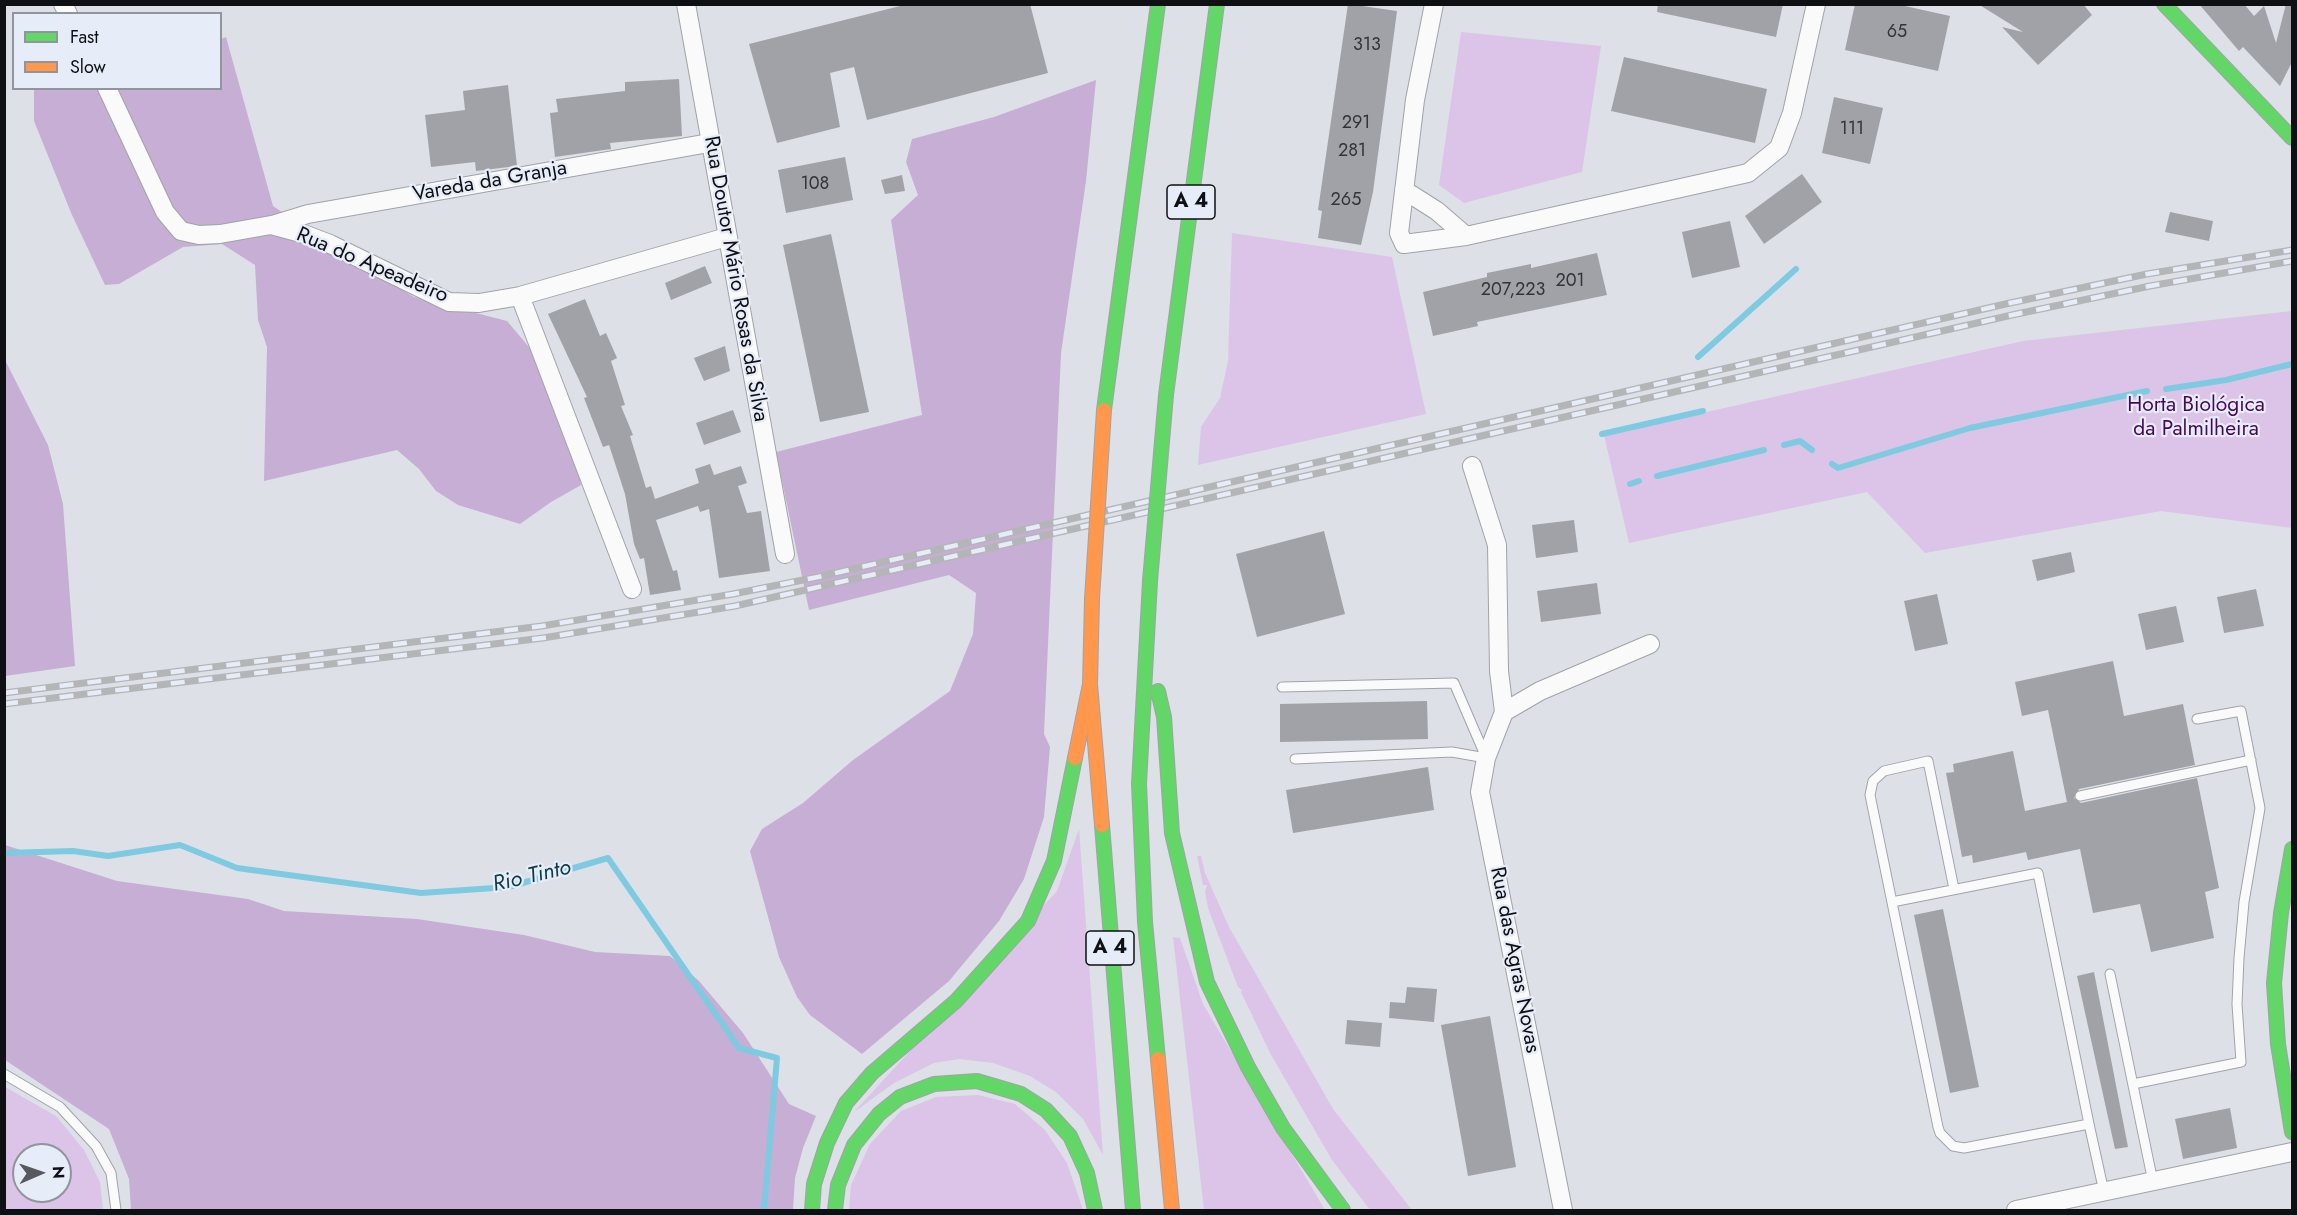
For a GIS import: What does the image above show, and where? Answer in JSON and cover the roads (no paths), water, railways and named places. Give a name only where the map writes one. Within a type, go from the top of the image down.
[{"type":"main road","name":"A 4","points":[[1133,1210],[1090,684],[1092,599],[1104,410],[1158,4]]},
{"type":"main road","name":"A 4","points":[[1172,1210],[1144,910],[1139,783],[1150,581],[1166,395],[1217,4]]},
{"type":"main road","points":[[2164,4],[2292,138]]},
{"type":"main road","points":[[1147,646],[1164,717],[1172,833],[1207,982],[1248,1067],[1283,1128],[1343,1210]]},
{"type":"main road","points":[[812,1210],[814,1184],[827,1143],[846,1103],[872,1073],[962,995],[1028,921],[1054,861],[1090,684]]},
{"type":"main road","points":[[2292,849],[2281,913],[2274,983],[2278,1044],[2292,1132]]},
{"type":"main road","points":[[835,1210],[838,1185],[854,1145],[879,1114],[900,1097],[934,1084],[977,1081],[1021,1094],[1046,1110],[1070,1136],[1087,1173],[1095,1210]]},
{"type":"street","name":"Rua Doutor Mário Rosas da Silva","points":[[686,4],[785,554]]},
{"type":"street","points":[[1434,4],[1415,100],[1399,233],[1404,243],[1466,236],[1748,173],[1779,148],[1792,113],[1816,4]]},
{"type":"street","name":"Rua do Apeadeiro","points":[[108,90],[165,212],[182,231],[199,235],[220,234],[271,225],[330,243],[449,302],[479,303],[520,296],[727,237]]},
{"type":"street","name":"Vareda da Granja","points":[[271,225],[308,214],[710,143]]},
{"type":"street","points":[[1404,190],[1437,211],[1466,236]]},
{"type":"street","points":[[520,296],[632,589]]},
{"type":"street","name":"Rua das Agras Novas","points":[[1472,466],[1497,545],[1499,671],[1504,712],[1486,758],[1480,792],[1563,1210]]},
{"type":"street","points":[[1504,712],[1540,691],[1650,644]]},
{"type":"street","points":[[2016,1210],[2292,1152]]},
{"type":"lane","points":[[1282,687],[1454,683],[1486,758]]},
{"type":"lane","points":[[2133,1084],[2241,1062],[2237,1004],[2239,957],[2244,902],[2260,808],[2241,711],[2197,719]]},
{"type":"lane","points":[[1295,759],[1452,752],[1486,758]]},
{"type":"lane","points":[[2080,796],[2251,760]]},
{"type":"lane","points":[[1954,889],[1928,761],[1884,771],[1871,785],[1871,800],[1938,1127],[1944,1139],[1953,1146],[1970,1148],[2089,1124]]},
{"type":"lane","points":[[1892,902],[2038,873],[2104,1192]]},
{"type":"lane","points":[[2110,974],[2153,1182]]},
{"type":"lane","points":[[4,1074],[60,1107],[96,1146],[111,1173],[117,1210]]},
{"type":"waterway","points":[[1698,357],[1796,269]]},
{"type":"waterway","points":[[2166,389],[2226,380],[2292,364]]},
{"type":"waterway","points":[[1832,464],[1838,468],[1970,428],[2147,391]]},
{"type":"waterway","points":[[1602,434],[1703,411]]},
{"type":"waterway","points":[[1784,445],[1800,441],[1812,450]]},
{"type":"waterway","points":[[1657,476],[1764,450]]},
{"type":"waterway","points":[[1630,484],[1639,481]]},
{"type":"waterway","name":"Rio Tinto","points":[[4,853],[73,851],[108,856],[180,845],[237,868],[421,893],[509,887],[608,858],[739,1048],[777,1058],[764,1210]]},
{"type":"railway","points":[[4,693],[542,626],[733,594],[818,577],[2010,303],[2147,274],[2292,250]]},
{"type":"railway","points":[[4,704],[543,638],[735,606],[2012,315],[2150,286],[2292,261]]},
{"type":"park label","name":"Horta Biológica da Palmilheira","points":[[2196,418]]}]
